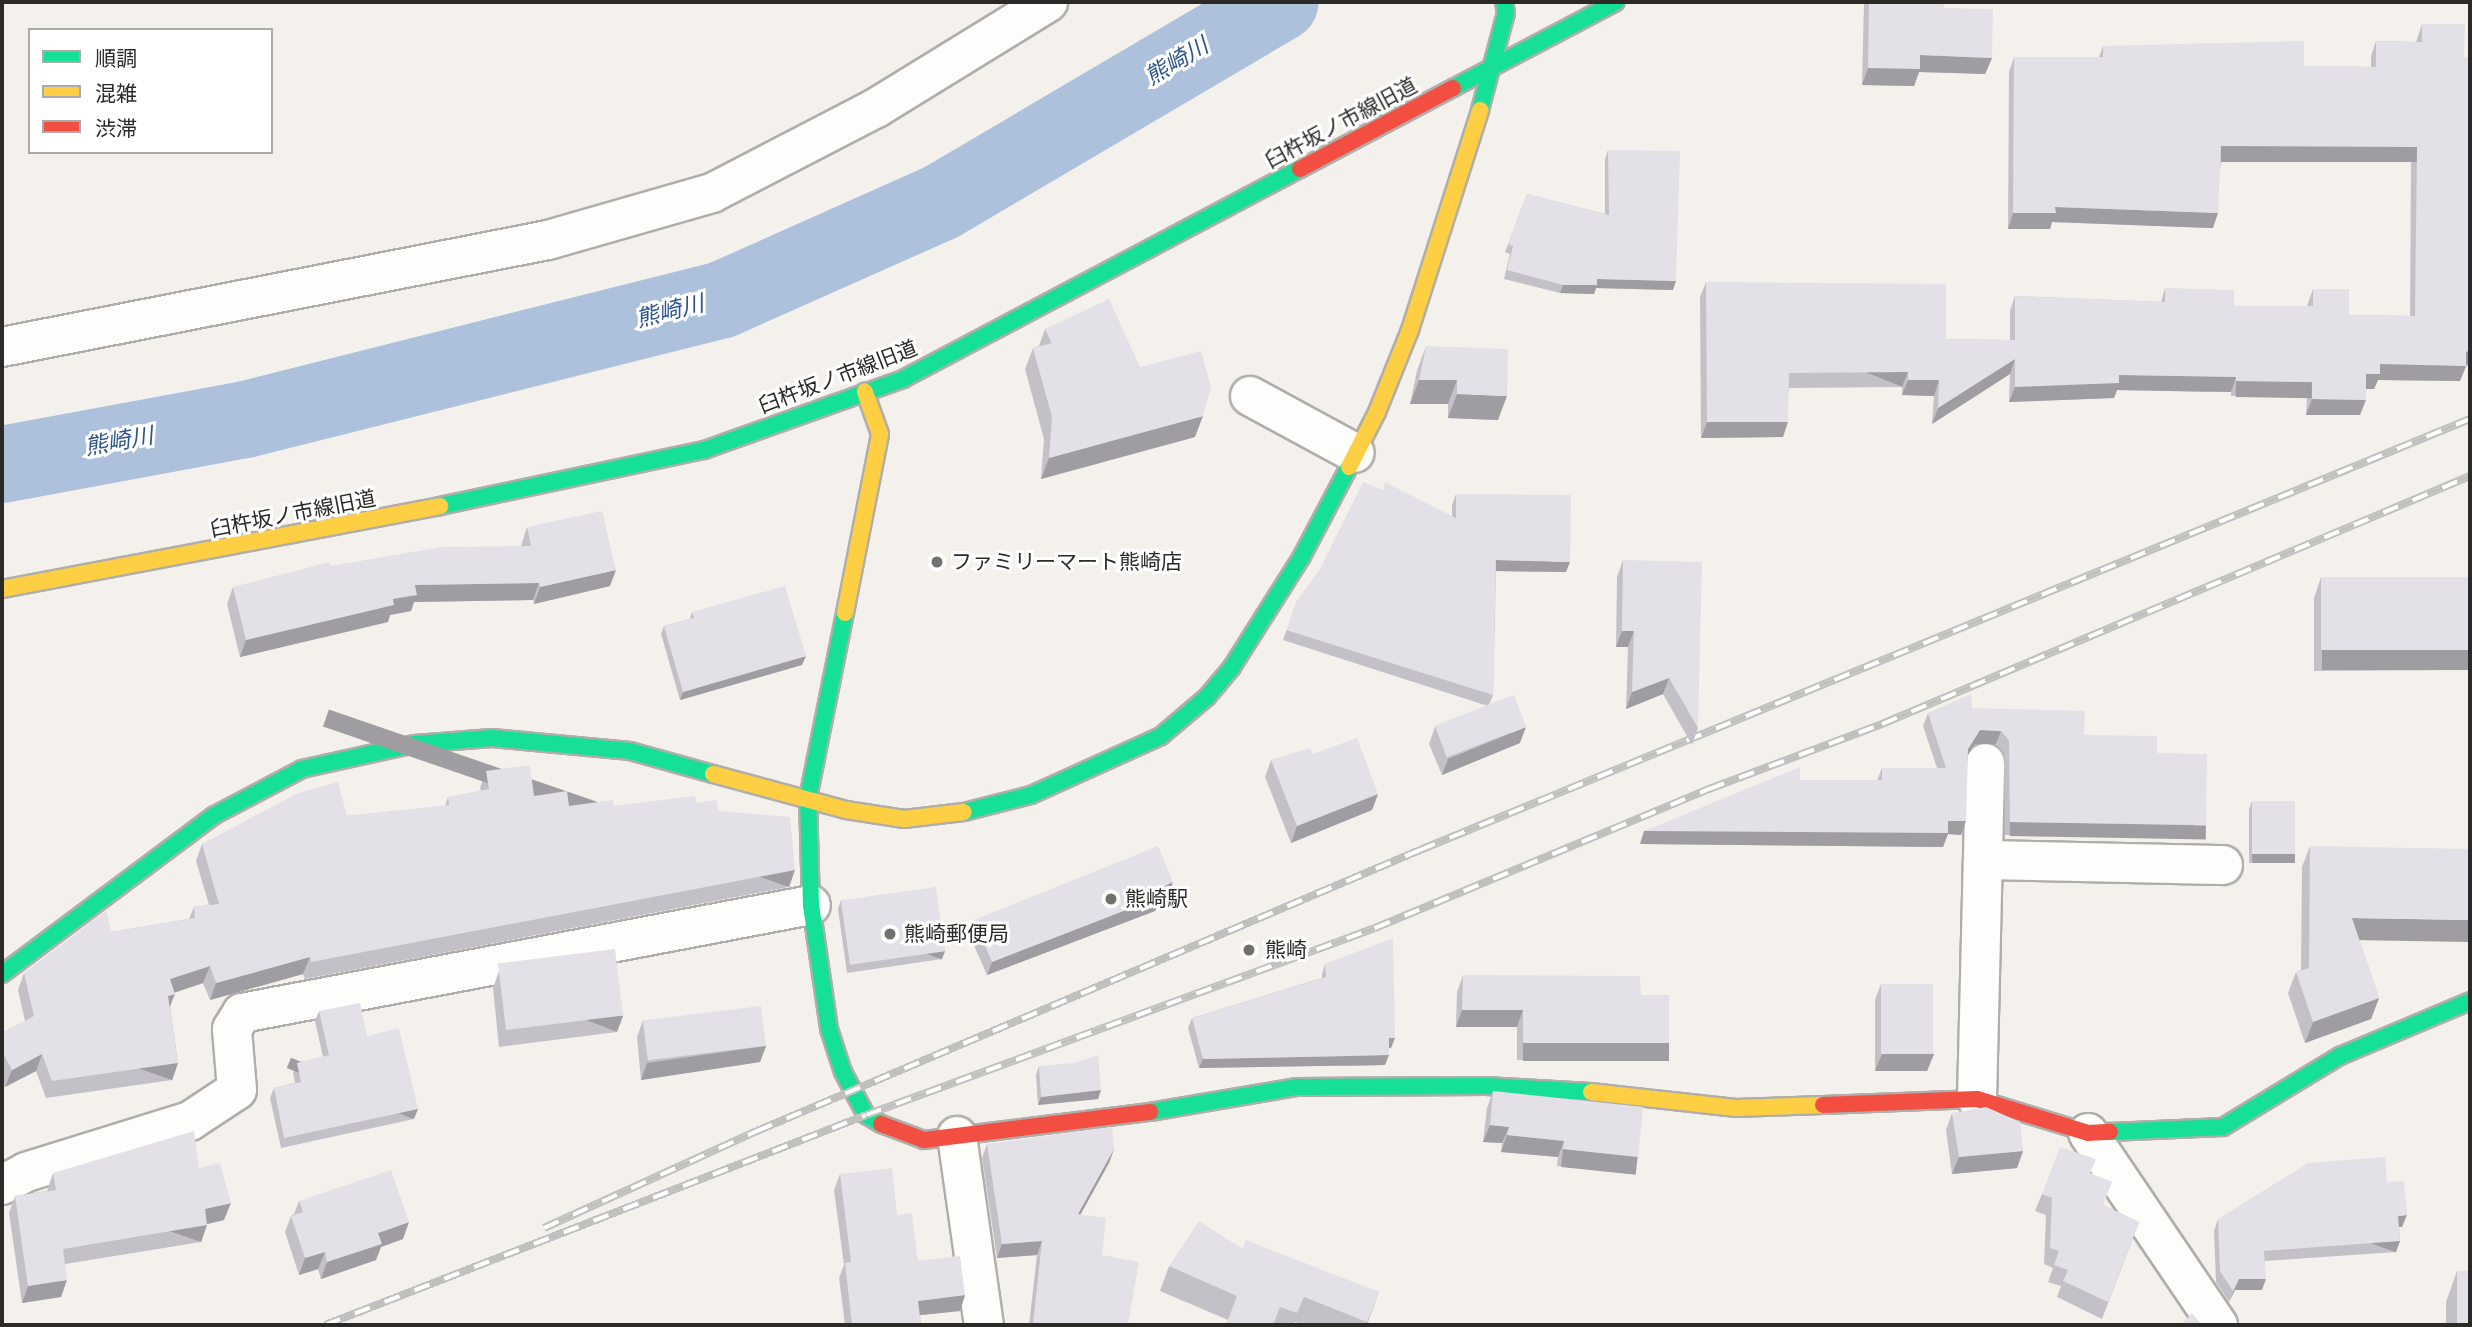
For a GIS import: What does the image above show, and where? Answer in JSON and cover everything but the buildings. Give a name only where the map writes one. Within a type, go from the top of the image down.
[{"type":"street","points":[[2,347],[548,240],[712,192],[876,108],[1048,2]]},
{"type":"street","name":"臼杵坂ノ市線旧道","points":[[2,589],[312,533],[704,450],[865,393],[903,379],[1616,2]]},
{"type":"street","points":[[2,974],[213,816],[302,769],[415,744],[492,738],[630,751],[846,810],[904,819],[948,816],[1031,795],[1161,736],[1207,698],[1232,667],[1301,558],[1345,448],[1410,330],[1494,65],[1505,7]]},
{"type":"street","points":[[865,393],[880,435],[808,798],[811,905],[829,1029],[852,1093],[866,1115],[889,1129],[924,1140],[1103,1120],[1296,1087],[1560,1088],[1736,1108],[1977,1099],[2088,1133],[2223,1127],[2340,1056],[2470,1001]]},
{"type":"street","points":[[1250,396],[1345,448]]},
{"type":"street","points":[[1977,1099],[1984,763]]},
{"type":"street","points":[[1983,860],[2223,865]]},
{"type":"street","points":[[2,1185],[26,1172],[190,1121],[237,1090],[232,1029],[242,1013],[811,905]]},
{"type":"street","points":[[2088,1133],[2218,1325]]},
{"type":"street","points":[[957,1136],[984,1325]]},
{"type":"waterway","name":"熊崎川","points":[[2,464],[245,419],[722,299],[940,202],[1280,2]]},
{"type":"railway","points":[[544,1228],[757,1131],[1420,850],[2470,419]]},
{"type":"railway","points":[[325,1325],[866,1115],[1375,928],[1709,789],[1882,724],[2470,476]]},
{"type":"traffic: fast","points":[[1480,110],[1506,13],[1504,2]]},
{"type":"traffic: fast","points":[[1453,88],[1616,2]]},
{"type":"traffic: fast","points":[[440,506],[704,450],[903,379],[1300,169]]},
{"type":"traffic: fast","points":[[964,812],[1031,795],[1161,736],[1207,697],[1232,667],[1301,558],[1349,467]]},
{"type":"traffic: fast","points":[[845,613],[808,798],[811,905],[829,1029],[843,1072],[866,1115],[881,1124]]},
{"type":"traffic: fast","points":[[2,974],[213,816],[302,769],[415,744],[492,738],[630,751],[713,774]]},
{"type":"traffic: fast","points":[[2110,1132],[2223,1127],[2340,1056],[2470,1001]]},
{"type":"traffic: fast","points":[[1150,1112],[1296,1087],[1486,1086],[1591,1092]]},
{"type":"traffic: slow","points":[[1349,467],[1377,412],[1410,330],[1480,110]]},
{"type":"traffic: slow","points":[[845,613],[880,434],[865,392]]},
{"type":"traffic: slow","points":[[2,589],[440,506]]},
{"type":"traffic: slow","points":[[713,774],[846,810],[904,819],[964,812]]},
{"type":"traffic: slow","points":[[1591,1092],[1736,1108],[1823,1105]]},
{"type":"traffic: jam","points":[[1300,169],[1453,88]]},
{"type":"traffic: jam","points":[[1823,1105],[1977,1099],[2088,1133],[2110,1132]]},
{"type":"traffic: jam","points":[[881,1124],[924,1140],[1150,1112]]},
{"type":"place","name":"ファミリーマート熊崎店","points":[[937,562]]},
{"type":"place","name":"熊崎駅","points":[[1111,899]]},
{"type":"place","name":"熊崎郵便局","points":[[890,934]]},
{"type":"place","name":"熊崎","points":[[1249,950]]}]
